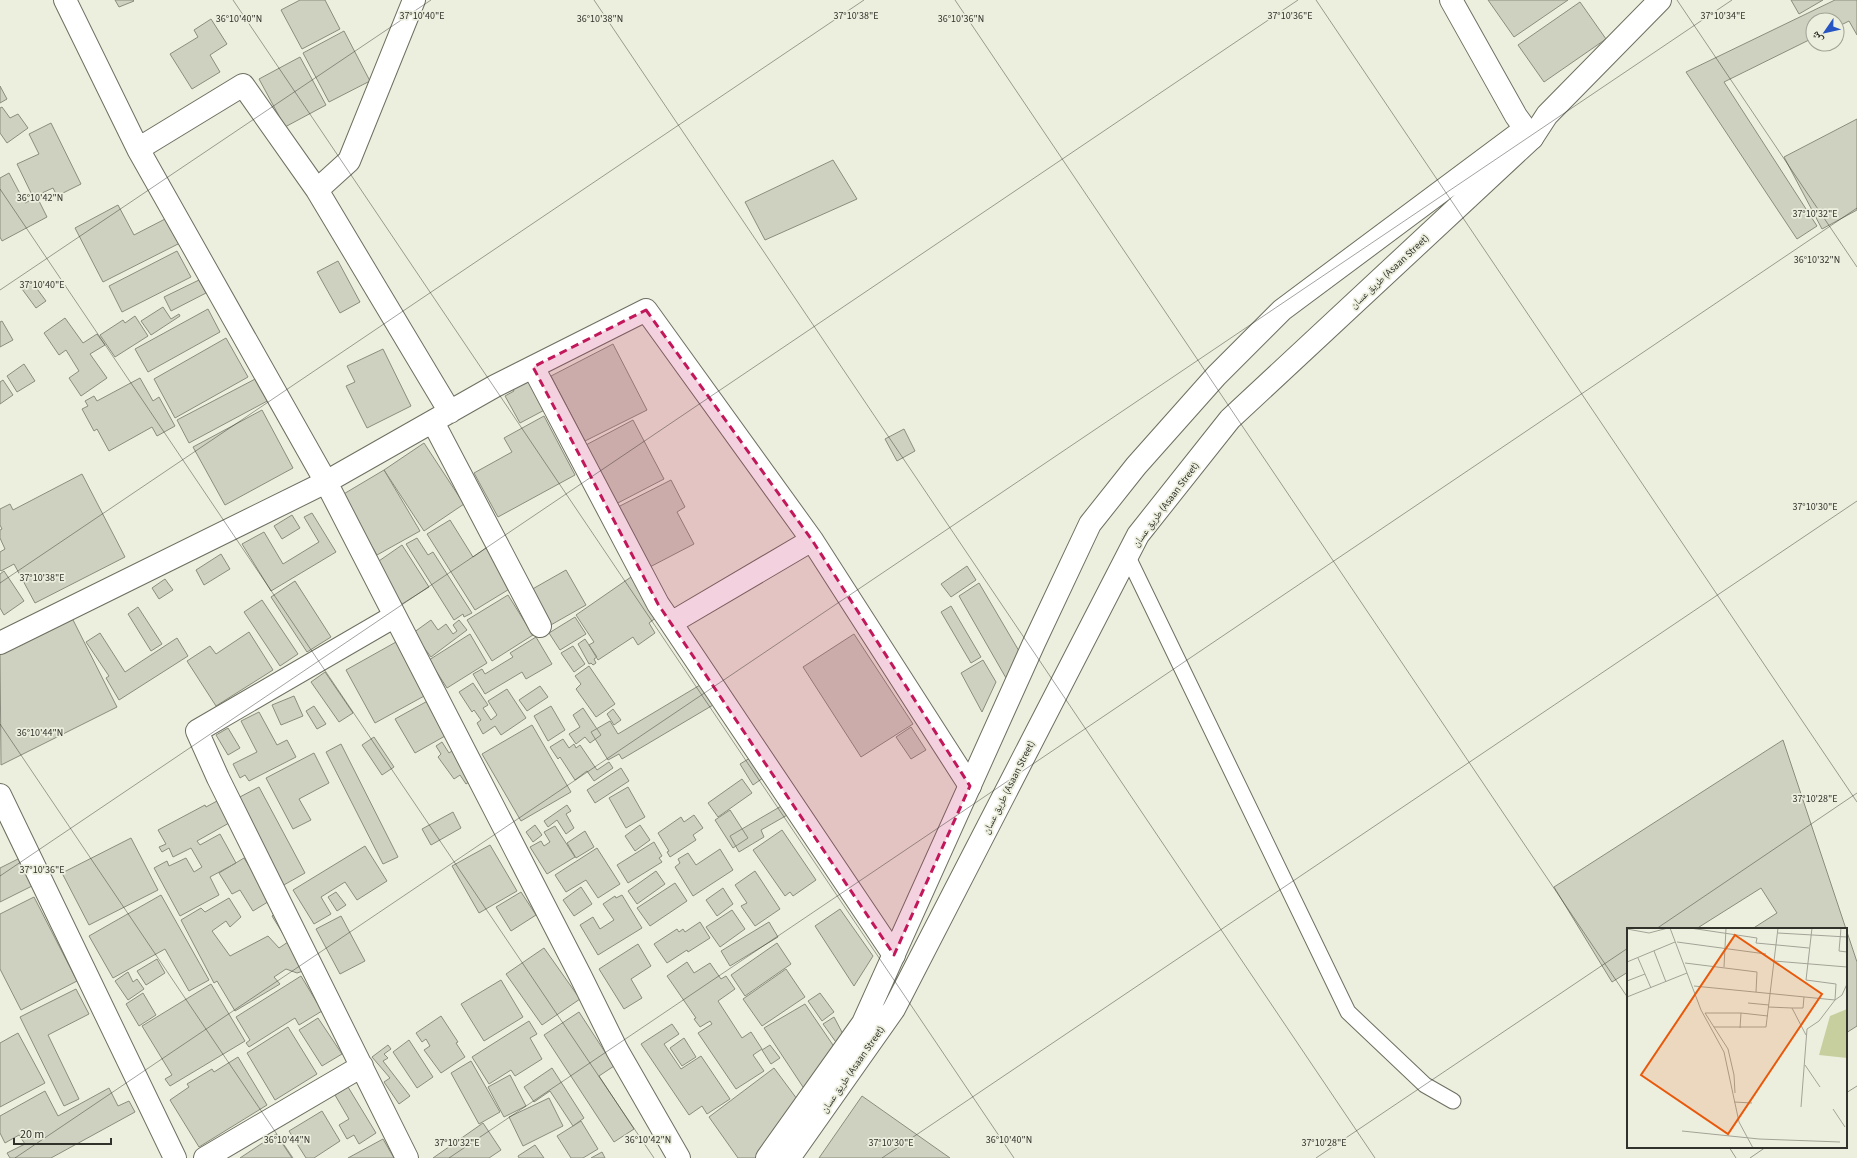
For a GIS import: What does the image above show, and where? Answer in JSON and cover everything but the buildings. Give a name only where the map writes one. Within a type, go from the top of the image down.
[{"type":"street","points":[[65,0],[138,149],[326,482],[573,961],[616,1050],[679,1158]]},
{"type":"street","points":[[317,190],[349,161],[414,0]]},
{"type":"street","points":[[1451,0],[1528,134]]},
{"type":"street","points":[[767,1158],[863,1023],[1090,524],[1136,466],[1216,376],[1282,310],[1528,134],[1660,0]]},
{"type":"street","points":[[138,149],[243,86],[317,190],[442,417],[540,626]]},
{"type":"street","name":"طريق عسان (Asaan Street)","points":[[789,1158],[894,1009],[1138,535],[1230,419],[1528,134]]},
{"type":"street","points":[[0,642],[326,482],[533,367],[646,310],[812,540],[970,786]]},
{"type":"street","points":[[533,367],[658,604],[894,955]]},
{"type":"street","points":[[671,622],[812,540]]},
{"type":"street","points":[[395,616],[197,731],[218,778],[407,1158]]},
{"type":"street","points":[[0,795],[175,1158]]},
{"type":"street","points":[[206,1158],[362,1066]]},
{"type":"lane","points":[[1127,555],[1348,1012],[1425,1084],[1452,1101]]},
{"type":"highlighted area","points":[[646,310],[812,540],[970,786],[894,955],[658,604],[533,367]]}]
